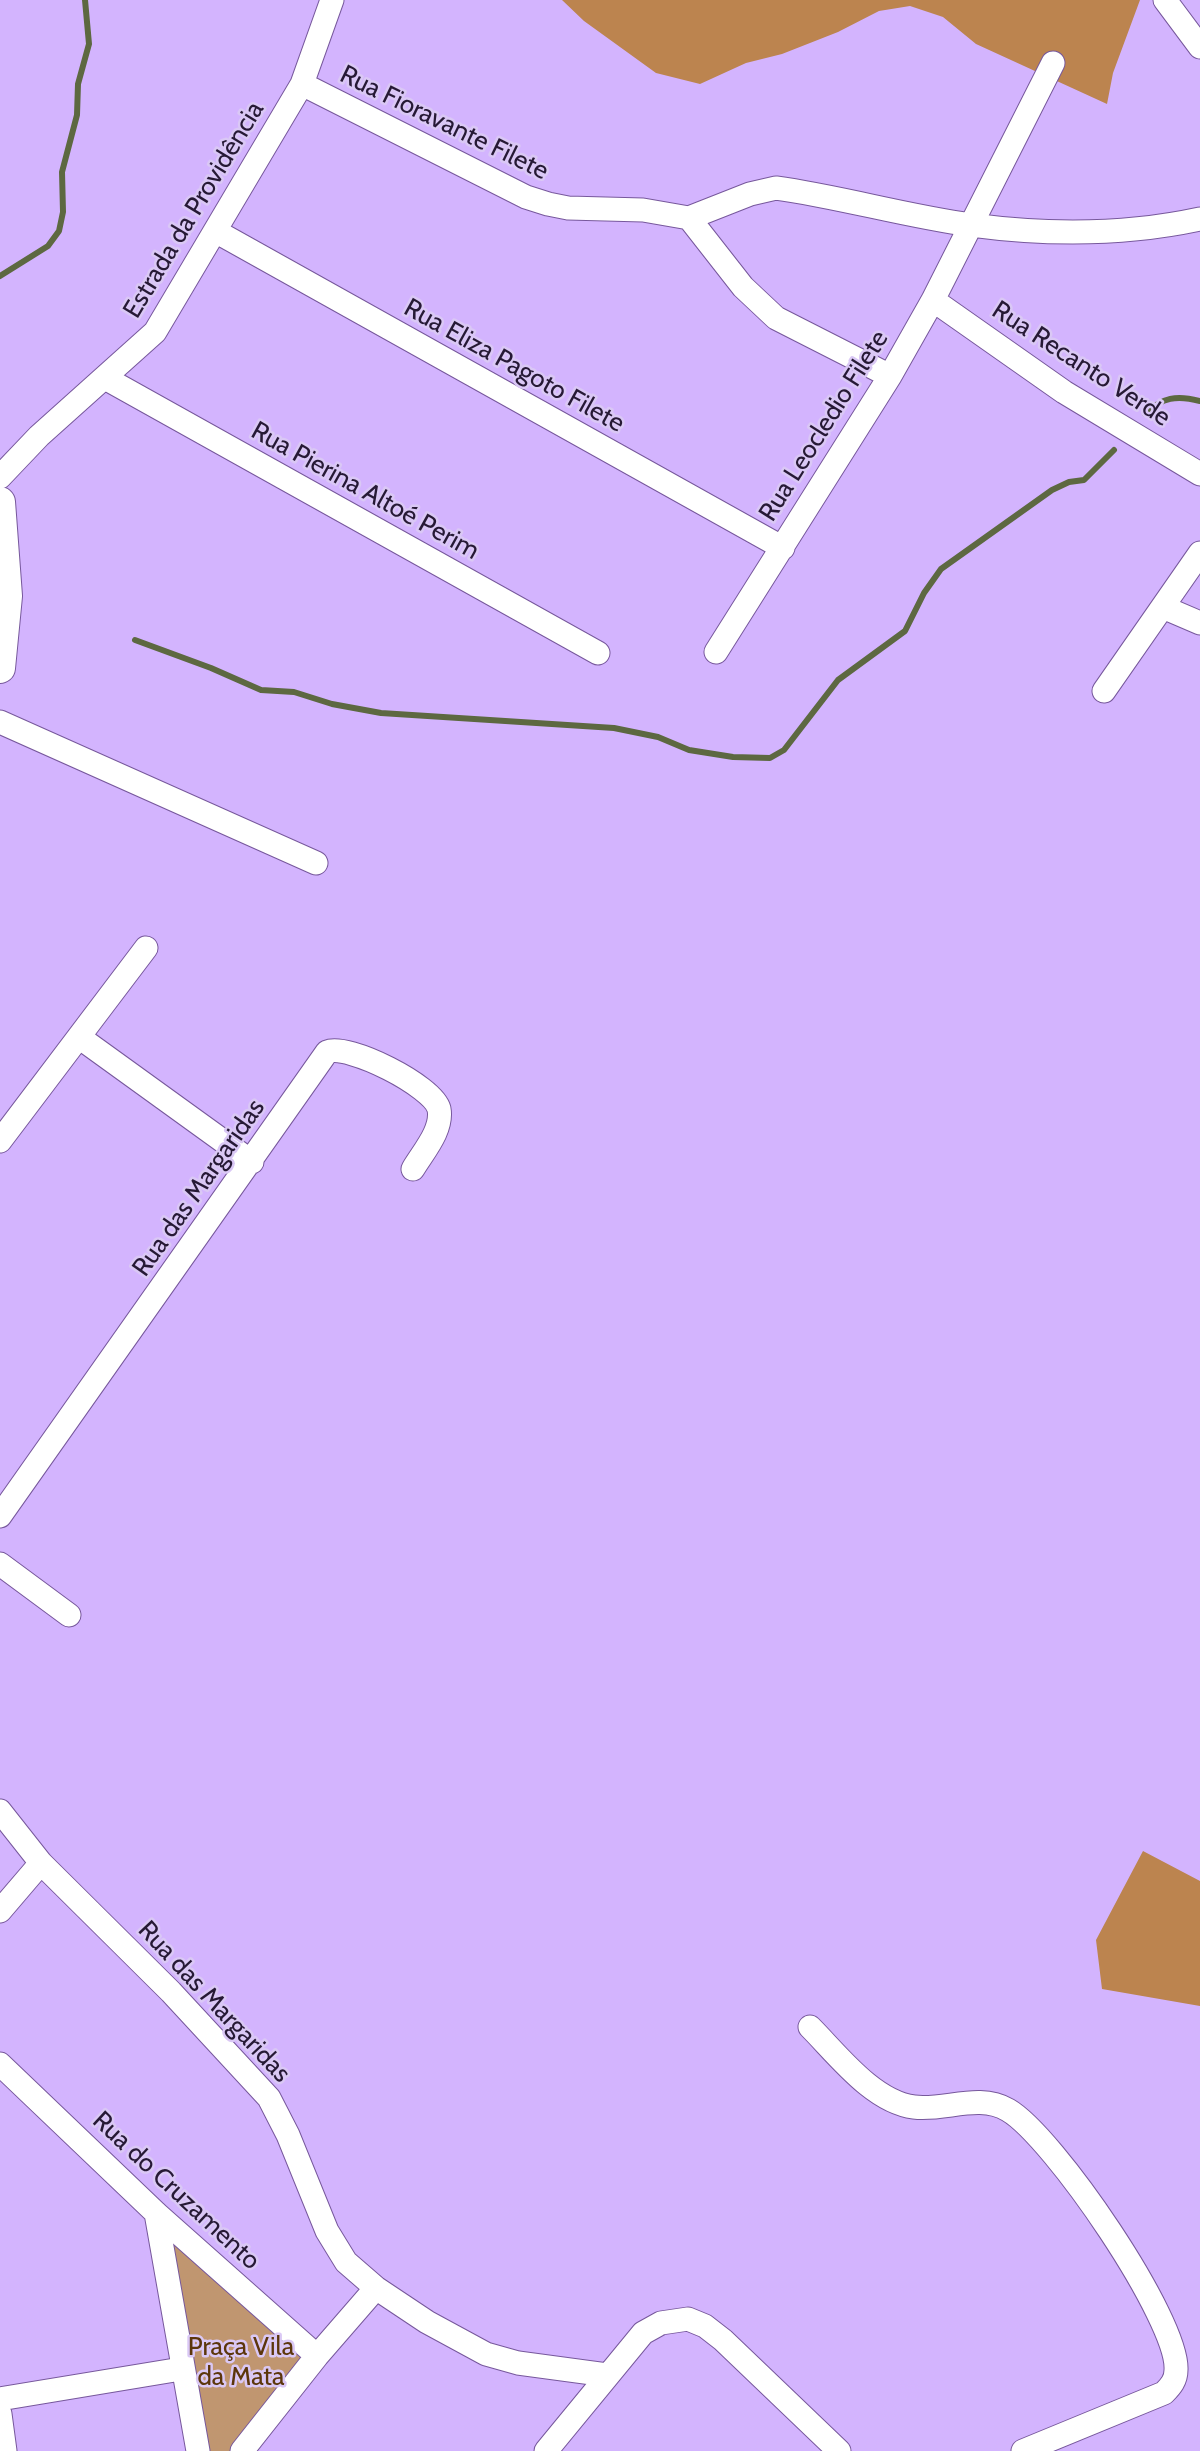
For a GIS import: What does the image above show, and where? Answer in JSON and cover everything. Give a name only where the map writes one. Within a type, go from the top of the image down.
[{"type":"main road","points":[[0,502],[7,596],[0,668]]},
{"type":"street","name":"Estrada da Providência","points":[[0,477],[39,436],[155,332],[217,232],[302,84],[332,0]]},
{"type":"street","points":[[1165,0],[1200,47]]},
{"type":"street","name":"Rua Leocledio Filete","points":[[716,652],[890,376],[933,300],[1053,64]]},
{"type":"street","name":"Rua Fioravante Filete","points":[[302,84],[526,197],[568,208],[643,210],[689,218]]},
{"type":"street","points":[[890,376],[776,317],[743,287],[689,218],[750,194],[776,188],[972,225],[1118,232],[1158,228],[1200,219]]},
{"type":"street","name":"Rua Eliza Pagoto Filete","points":[[217,232],[783,548]]},
{"type":"street","name":"Rua Recanto Verde","points":[[933,300],[1064,392],[1200,474]]},
{"type":"street","name":"Rua Pierina Altoé Perim","points":[[105,378],[598,653]]},
{"type":"street","points":[[1104,691],[1199,555]]},
{"type":"street","points":[[1164,608],[1200,623]]},
{"type":"street","points":[[0,722],[316,863]]},
{"type":"street","points":[[0,1141],[146,948]]},
{"type":"street","points":[[79,1037],[252,1162]]},
{"type":"street","name":"Rua das Margaridas","points":[[0,1516],[327,1052],[342,1050],[367,1059],[415,1084],[436,1102],[439,1111],[438,1128],[413,1169]]},
{"type":"street","points":[[0,1564],[69,1615]]},
{"type":"street","name":"Rua das Margaridas","points":[[0,1811],[41,1863],[171,1992],[269,2098],[288,2135],[327,2231],[346,2262],[376,2288],[457,2340],[486,2354],[518,2363],[607,2375]]},
{"type":"street","points":[[0,1910],[41,1863]]},
{"type":"street","points":[[810,2027],[869,2084],[894,2102],[932,2108],[973,2102],[993,2104],[1009,2111],[1056,2156],[1088,2196],[1134,2271],[1167,2336],[1176,2372],[1174,2382],[1164,2393],[1023,2451]]},
{"type":"street","name":"Rua do Cruzamento","points":[[0,2064],[156,2213],[317,2356]]},
{"type":"street","points":[[156,2213],[181,2369],[198,2451]]},
{"type":"street","points":[[242,2451],[317,2356],[376,2288]]},
{"type":"street","points":[[546,2451],[643,2333],[676,2319],[705,2326],[839,2451]]},
{"type":"street","points":[[0,2399],[181,2369]]},
{"type":"street","points":[[0,2414],[5,2451]]},
{"type":"green space","name":"Praça Vila da Mata","points":[[171,2237],[306,2356],[233,2451],[210,2451]]},
{"type":"shaded area","points":[[562,0],[1140,0],[1113,73],[1107,104],[976,44],[943,17],[910,6],[879,11],[838,32],[782,54],[746,63],[700,84],[656,73],[584,21]]},
{"type":"shaded area","points":[[1143,1851],[1200,1881],[1200,2006],[1102,1989],[1096,1940]]},
{"type":"waterway","points":[[0,276],[48,246],[59,231],[63,212],[62,172],[77,115],[78,84],[89,44],[85,0]]},
{"type":"waterway","points":[[1145,414],[1170,399],[1200,401]]},
{"type":"waterway","points":[[135,640],[261,690],[294,692],[332,704],[381,713],[614,728],[658,737],[689,750],[733,757],[770,758],[784,750],[838,680],[905,631],[924,593],[941,569],[1052,490],[1069,482],[1084,480],[1114,450]]}]
